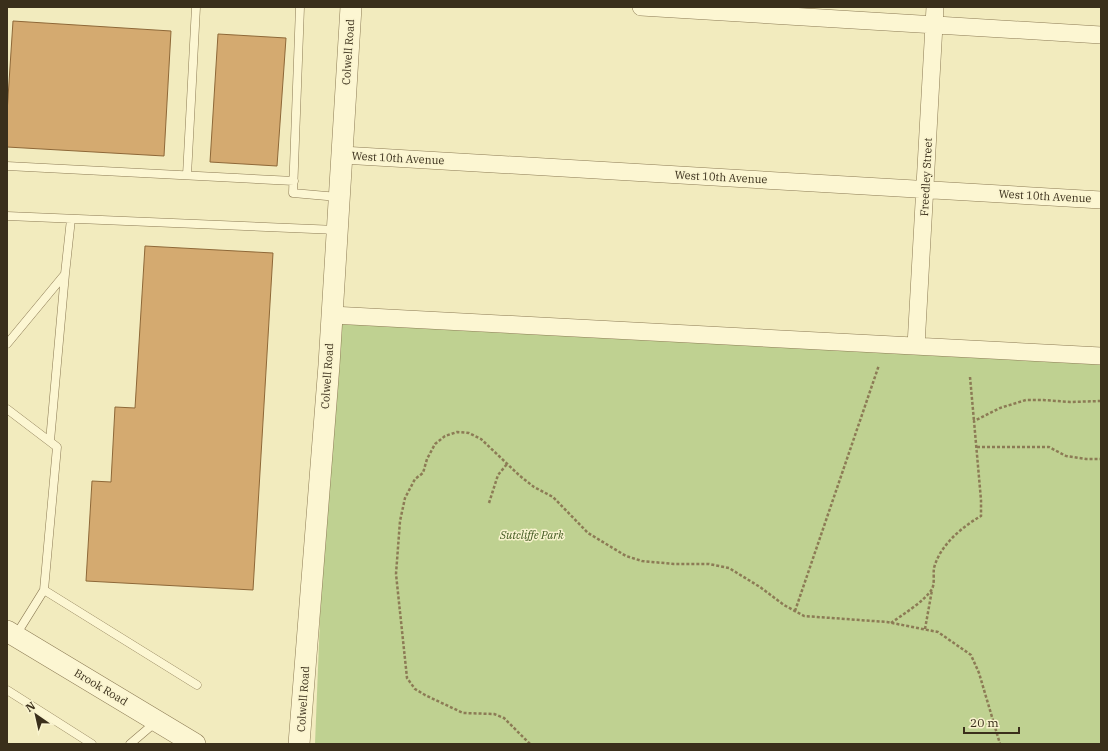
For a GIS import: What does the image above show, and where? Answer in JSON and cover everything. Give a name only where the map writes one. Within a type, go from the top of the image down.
[{"type":"street","name":"Colwell Road","points":[[299,744],[332,315],[351,7]]},
{"type":"street","points":[[641,7],[1101,35]]},
{"type":"street","name":"Freedley Street","points":[[916,346],[935,7]]},
{"type":"street","name":"West 10th Avenue","points":[[342,155],[1101,200]]},
{"type":"street","points":[[332,315],[1101,356]]},
{"type":"street","name":"Brook Road","points":[[11,633],[196,744]]},
{"type":"lane","points":[[188,175],[196,7]]},
{"type":"lane","points":[[300,7],[293,193],[339,197]]},
{"type":"lane","points":[[7,166],[294,181]]},
{"type":"lane","points":[[7,216],[337,230]]},
{"type":"lane","points":[[50,441],[71,219]]},
{"type":"lane","points":[[7,344],[65,274]]},
{"type":"lane","points":[[7,409],[57,447],[44,590],[11,633]]},
{"type":"lane","points":[[44,590],[197,685]]},
{"type":"lane","points":[[7,690],[92,744]]},
{"type":"lane","points":[[130,744],[157,721]]},
{"type":"path","points":[[795,611],[879,365]]},
{"type":"path","points":[[925,629],[934,567],[944,549],[956,534],[981,516],[982,500],[970,376]]},
{"type":"path","points":[[974,421],[1000,408],[1026,400],[1070,402],[1101,401]]},
{"type":"path","points":[[530,744],[504,718],[494,714],[463,713],[415,689],[407,678],[397,595],[396,574],[400,521],[405,498],[415,479],[423,473],[427,459],[436,444],[445,436],[457,432],[470,433],[481,439],[534,487],[553,497],[588,533],[626,556],[642,561],[674,564],[709,564],[729,568],[804,616],[891,623],[938,632],[971,655],[979,673],[1000,744]]},
{"type":"path","points":[[977,447],[1048,448],[1066,456],[1086,459],[1101,459]]},
{"type":"path","points":[[489,503],[498,475],[507,464]]},
{"type":"path","points":[[891,623],[911,609],[932,589]]},
{"type":"green space","name":"Sutcliffe Park","points":[[332,315],[1101,358],[1101,744],[315,744]]},
{"type":"building","points":[[13,21],[171,31],[164,156],[7,147],[7,113]]},
{"type":"building","points":[[218,34],[286,38],[277,166],[210,162]]},
{"type":"building","points":[[145,246],[273,253],[253,590],[86,581],[92,481],[111,482],[115,407],[135,408]]}]
